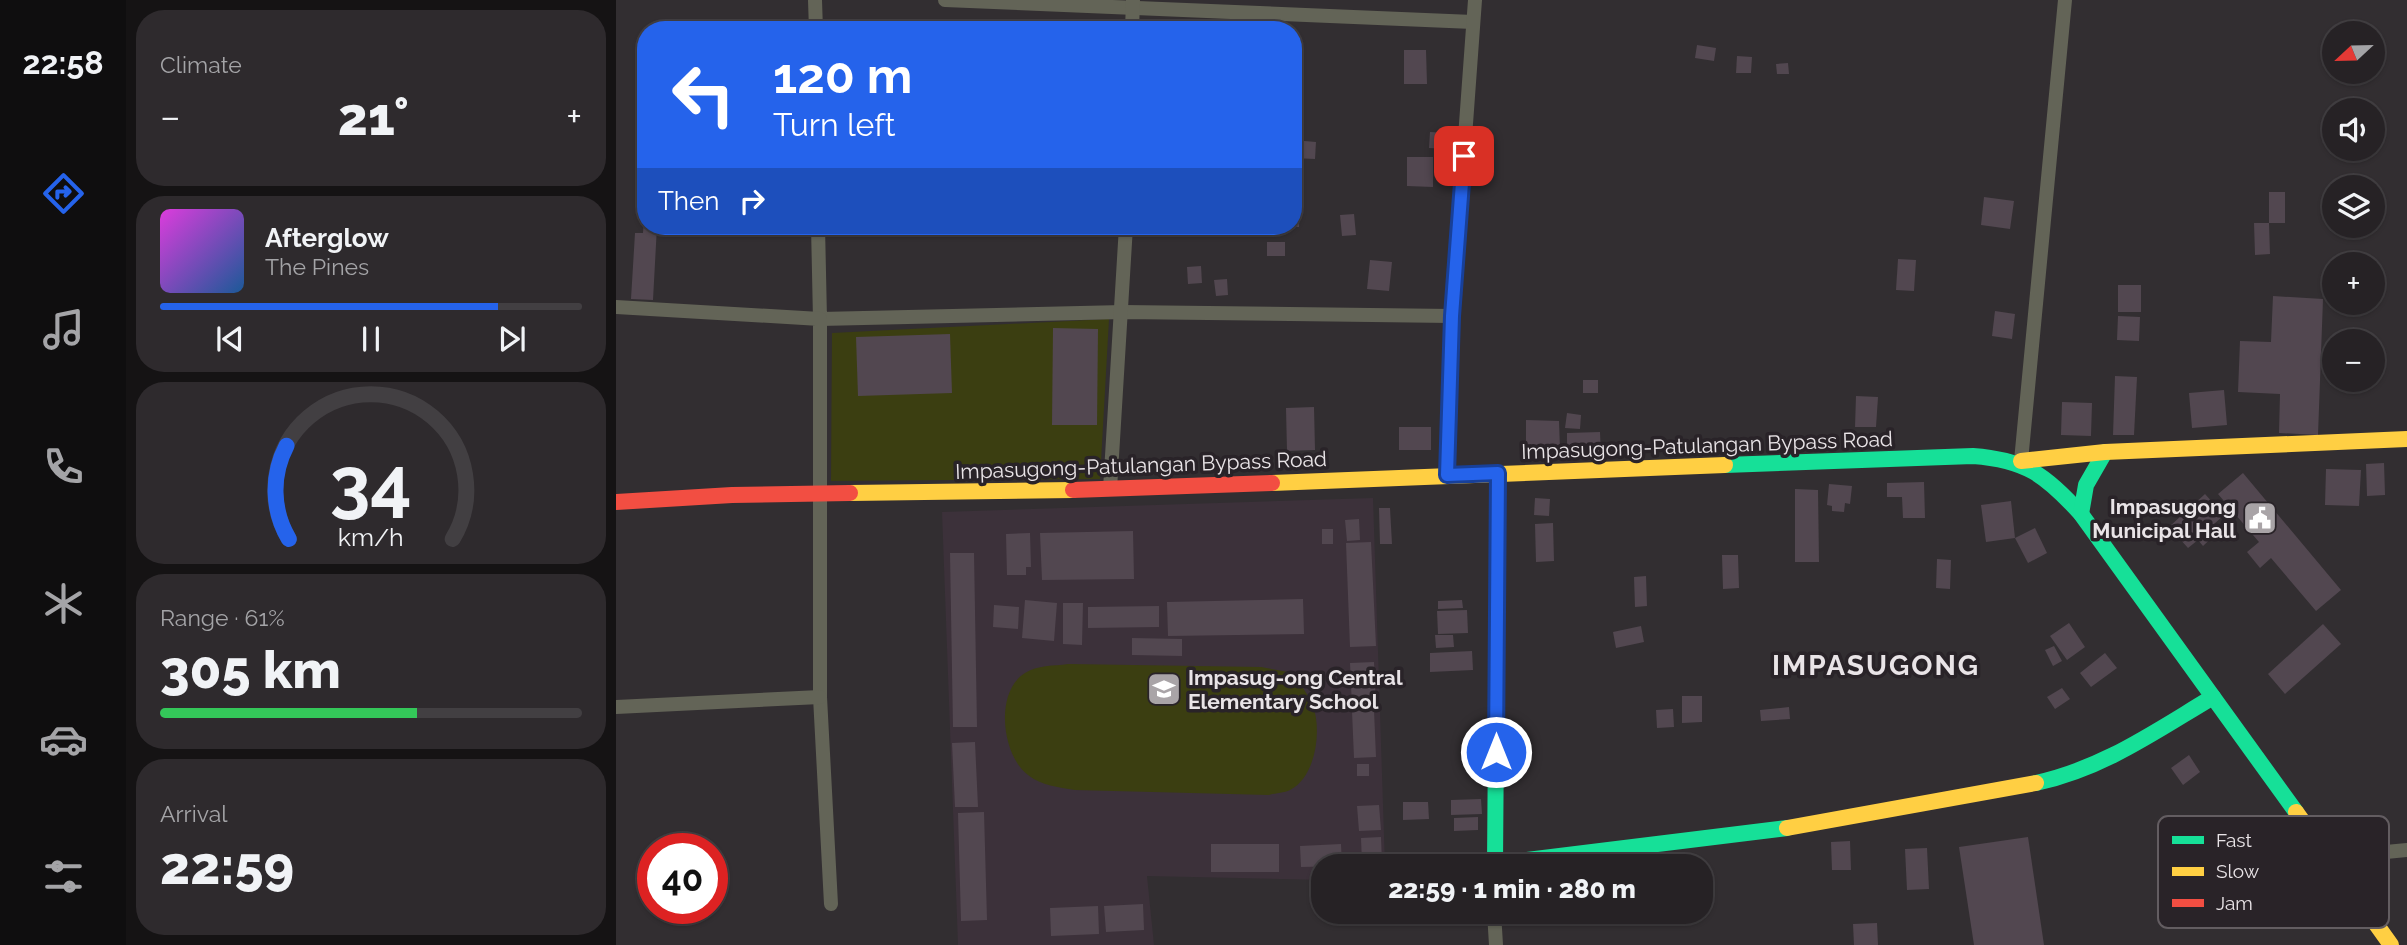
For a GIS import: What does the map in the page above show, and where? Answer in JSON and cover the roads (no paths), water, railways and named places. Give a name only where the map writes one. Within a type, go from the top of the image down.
[{"type":"main road","name":"Impasugong-Patulangan Bypass Road","points":[[616,502],[820,492],[1110,489],[1973,456],[2021,461],[2105,452],[2407,439]]},
{"type":"main road","points":[[2081,514],[2086,485],[2105,452]]},
{"type":"main road","points":[[2021,461],[2054,486],[2081,514],[2298,816]]},
{"type":"main road","points":[[1495,854],[1498,473]]},
{"type":"main road","points":[[1582,854],[1819,824],[2073,775],[2105,762],[2213,697]]},
{"type":"main road","points":[[2379,928],[2391,945]]},
{"type":"street","points":[[815,0],[816,21]]},
{"type":"street","points":[[945,0],[1133,4],[1473,22]]},
{"type":"street","points":[[1447,475],[1452,316],[1475,0]]},
{"type":"street","points":[[2021,461],[2065,0]]},
{"type":"street","points":[[818,235],[820,697],[831,904]]},
{"type":"street","points":[[1110,489],[1126,235]]},
{"type":"street","points":[[616,307],[820,319],[1123,312],[1452,316]]},
{"type":"street","points":[[616,707],[820,697]]},
{"type":"street","points":[[2389,852],[2407,850]]},
{"type":"street","points":[[1495,924],[1496,945]]},
{"type":"place","name":"Impasugong Municipal Hall","points":[[2260,518]]},
{"type":"place","name":"Impasug-ong Central Elementary School","points":[[1164,689]]},
{"type":"district","name":"IMPASUGONG","points":[[1876,665]]}]
